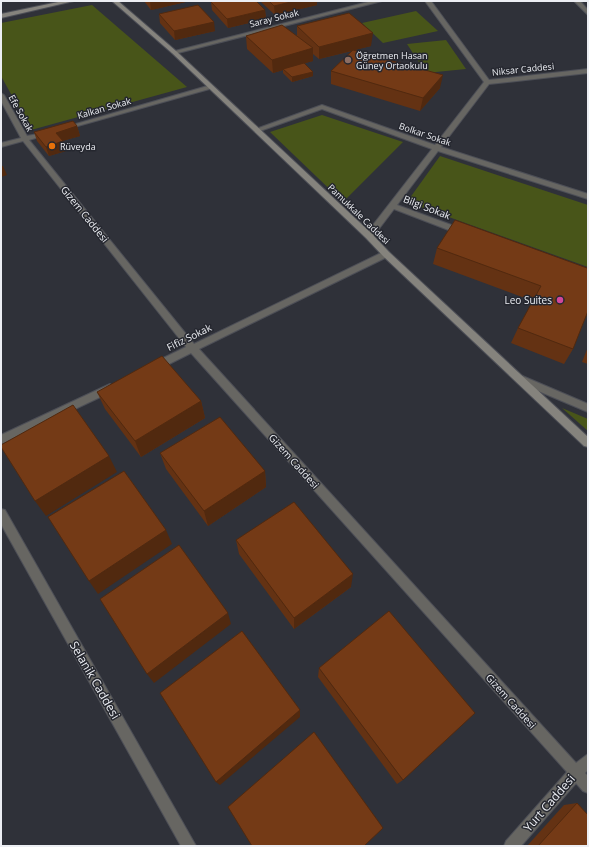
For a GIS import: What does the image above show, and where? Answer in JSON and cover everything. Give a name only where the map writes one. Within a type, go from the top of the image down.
[{"type":"street","points":[[1,16],[71,1]]},
{"type":"street","name":"Pamukkale Caddesi","points":[[115,1],[174,52],[258,130],[386,254],[588,443]]},
{"type":"street","name":"Saray Sokak","points":[[174,52],[379,1]]},
{"type":"street","points":[[428,1],[486,82]]},
{"type":"street","points":[[577,1],[588,13]]},
{"type":"street","name":"Niksar Caddesi","points":[[369,236],[486,82],[588,71]]},
{"type":"street","name":"Kalkan Sokak","points":[[1,145],[211,87]]},
{"type":"street","name":"Efe Sokak","points":[[1,95],[25,139]]},
{"type":"street","name":"Bolkar Sokak","points":[[258,130],[322,107],[437,148],[588,197]]},
{"type":"street","name":"Gizem Caddesi","points":[[25,139],[192,348],[588,786]]},
{"type":"street","name":"Bilgi Sokak","points":[[393,206],[472,235]]},
{"type":"street","name":"Fifiz Sokak","points":[[142,372],[386,254]]},
{"type":"street","points":[[520,379],[588,408]]},
{"type":"street","points":[[1,440],[121,382]]},
{"type":"street","name":"Selanik Caddesi","points":[[1,514],[189,846]]},
{"type":"street","name":"Yurt Caddesi","points":[[511,846],[576,772],[588,761]]},
{"type":"green space","points":[[92,5],[187,87],[31,130],[1,76],[1,23]]},
{"type":"green space","points":[[416,11],[438,31],[383,43],[362,23]]},
{"type":"green space","points":[[446,40],[466,69],[426,73],[407,44]]},
{"type":"green space","points":[[322,115],[403,142],[343,202],[270,132]]},
{"type":"green space","points":[[440,156],[588,205],[588,267],[407,202]]},
{"type":"green space","points":[[562,408],[588,419],[588,431]]},
{"type":"building","points":[[256,1],[265,10],[227,19],[211,2]]},
{"type":"building","points":[[269,1],[295,1],[274,6]]},
{"type":"building","points":[[198,5],[214,22],[174,31],[159,14]]},
{"type":"building","points":[[349,13],[373,33],[319,47],[297,26]]},
{"type":"building","points":[[282,25],[313,48],[272,60],[246,36]]},
{"type":"building","points":[[353,50],[443,75],[423,98],[331,71]]},
{"type":"building","points":[[304,63],[313,72],[292,77],[283,69]]},
{"type":"building","points":[[73,121],[77,126],[56,133],[63,141],[46,147],[34,132]]},
{"type":"building","name":"Leo Suites","points":[[455,220],[588,269],[588,311],[573,349],[518,328],[541,286],[437,248]]},
{"type":"building","points":[[162,356],[201,401],[135,441],[97,392]]},
{"type":"building","points":[[73,405],[109,456],[35,501],[1,445]]},
{"type":"building","points":[[220,417],[265,471],[204,511],[160,453]]},
{"type":"building","points":[[124,471],[166,530],[89,581],[48,517]]},
{"type":"building","points":[[294,502],[353,574],[294,618],[236,540]]},
{"type":"building","points":[[179,545],[228,613],[147,674],[100,599]]},
{"type":"building","points":[[389,611],[475,713],[403,780],[319,668]]},
{"type":"building","points":[[242,631],[300,710],[216,782],[160,693]]},
{"type":"building","points":[[314,732],[383,828],[364,846],[252,846],[228,807]]},
{"type":"building","points":[[577,803],[588,815],[588,846],[538,846]]},
{"type":"place","name":"Öğretmen Hasan Güney Ortaokulu","points":[[348,60]]},
{"type":"place","name":"Rüveyda","points":[[52,146]]},
{"type":"place","name":"Leo Suites","points":[[560,300]]}]
